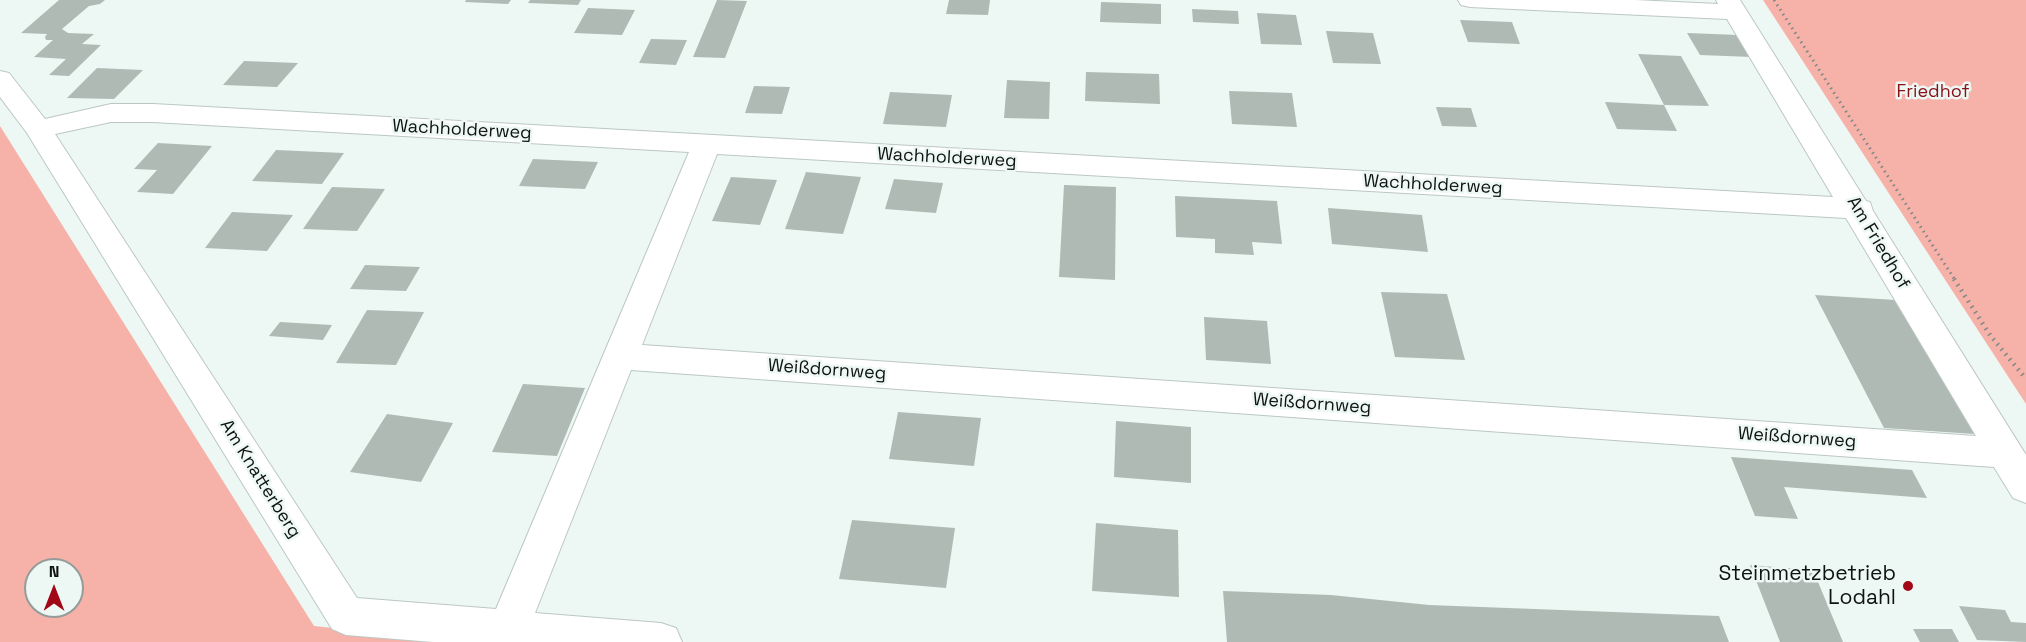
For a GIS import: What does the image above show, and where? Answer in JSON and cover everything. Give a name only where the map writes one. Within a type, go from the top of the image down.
[{"type":"street","points":[[1470,0],[1732,6]]},
{"type":"street","name":"Am Friedhof","points":[[1732,6],[1859,209],[2026,487]]},
{"type":"street","name":"Am Knatterberg","points":[[0,79],[38,129],[346,616],[661,642]]},
{"type":"street","name":"Wachholderweg","points":[[38,129],[111,113],[153,113],[1859,209]]},
{"type":"street","points":[[508,629],[707,144]]},
{"type":"street","name":"Weißdornweg","points":[[619,356],[2005,453]]},
{"type":"path","points":[[1774,0],[1989,336],[2026,379]]},
{"type":"green space","name":"Friedhof","points":[[1763,0],[2026,0],[2026,404]]},
{"type":"green space","points":[[0,126],[314,626],[471,642],[0,642]]},
{"type":"building","points":[[59,0],[105,0],[100,4],[89,6],[62,29],[68,33],[94,34],[82,44],[101,45],[69,76],[49,75],[66,59],[34,57],[53,40],[46,40],[47,34],[21,33]]},
{"type":"building","points":[[466,0],[511,0],[508,4],[465,2]]},
{"type":"building","points":[[530,0],[581,0],[578,5],[528,3]]},
{"type":"building","points":[[717,0],[747,1],[725,58],[693,57]]},
{"type":"building","points":[[949,0],[990,0],[988,15],[946,14]]},
{"type":"building","points":[[1101,2],[1161,4],[1161,24],[1100,22]]},
{"type":"building","points":[[588,8],[635,10],[622,35],[574,33]]},
{"type":"building","points":[[1192,9],[1238,11],[1239,24],[1193,22]]},
{"type":"building","points":[[1257,13],[1296,15],[1302,45],[1261,44]]},
{"type":"building","points":[[1460,20],[1512,22],[1520,44],[1468,42]]},
{"type":"building","points":[[1326,31],[1373,33],[1381,64],[1333,63]]},
{"type":"building","points":[[1687,33],[1738,35],[1752,57],[1700,55]]},
{"type":"building","points":[[651,39],[687,40],[676,65],[639,63]]},
{"type":"building","points":[[1638,54],[1681,56],[1709,106],[1664,105]]},
{"type":"building","points":[[244,61],[298,63],[277,87],[223,85]]},
{"type":"building","points":[[97,68],[143,70],[114,99],[67,98]]},
{"type":"building","points":[[1086,72],[1159,74],[1160,104],[1085,101]]},
{"type":"building","points":[[1007,80],[1050,82],[1049,119],[1004,118]]},
{"type":"building","points":[[754,86],[790,87],[782,114],[745,113]]},
{"type":"building","points":[[1229,91],[1292,93],[1297,127],[1232,124]]},
{"type":"building","points":[[890,92],[952,95],[946,127],[883,124]]},
{"type":"building","points":[[1605,102],[1664,105],[1677,131],[1617,129]]},
{"type":"building","points":[[1436,107],[1471,108],[1477,127],[1442,126]]},
{"type":"building","points":[[158,143],[212,146],[173,194],[137,192],[157,170],[134,169]]},
{"type":"building","points":[[276,150],[344,153],[322,184],[252,181]]},
{"type":"building","points":[[533,159],[598,162],[585,189],[519,186]]},
{"type":"building","points":[[806,172],[861,177],[843,234],[785,229]]},
{"type":"building","points":[[731,177],[777,180],[760,225],[712,221]]},
{"type":"building","points":[[894,179],[943,183],[936,213],[885,209]]},
{"type":"building","points":[[1064,185],[1116,187],[1115,280],[1059,277]]},
{"type":"building","points":[[332,187],[385,189],[357,231],[303,229]]},
{"type":"building","points":[[1175,196],[1277,201],[1282,244],[1252,242],[1254,255],[1215,253],[1215,239],[1176,237]]},
{"type":"building","points":[[1328,208],[1422,215],[1428,252],[1332,244]]},
{"type":"building","points":[[232,212],[293,215],[267,251],[205,248]]},
{"type":"building","points":[[365,265],[420,267],[406,291],[350,289]]},
{"type":"building","points":[[1381,292],[1447,294],[1465,360],[1395,357]]},
{"type":"building","points":[[1815,295],[1896,300],[1975,434],[1884,428]]},
{"type":"building","points":[[367,310],[424,312],[396,365],[336,363]]},
{"type":"building","points":[[1204,317],[1267,321],[1271,364],[1206,360]]},
{"type":"building","points":[[280,322],[332,325],[323,340],[269,336]]},
{"type":"building","points":[[523,384],[585,388],[557,456],[492,452]]},
{"type":"building","points":[[898,412],[981,418],[974,466],[889,459]]},
{"type":"building","points":[[387,414],[453,423],[421,482],[350,472]]},
{"type":"building","points":[[1116,421],[1191,427],[1191,483],[1114,477]]},
{"type":"building","points":[[1731,457],[1912,470],[1927,498],[1784,487],[1798,519],[1755,516]]},
{"type":"building","points":[[852,520],[955,528],[946,588],[839,579]]},
{"type":"building","points":[[1096,523],[1178,530],[1179,597],[1092,591]]},
{"type":"building","points":[[1750,565],[1813,570],[1843,642],[1780,642]]},
{"type":"building","points":[[1223,591],[1331,595],[1429,605],[1719,616],[1729,642],[1227,642]]},
{"type":"building","points":[[1959,606],[2005,610],[2011,622],[2026,623],[2026,642],[1977,640]]},
{"type":"building","points":[[1913,629],[1952,629],[1959,642],[1920,642]]},
{"type":"place","name":"Steinmetzbetrieb Lodahl","points":[[1908,586]]}]
